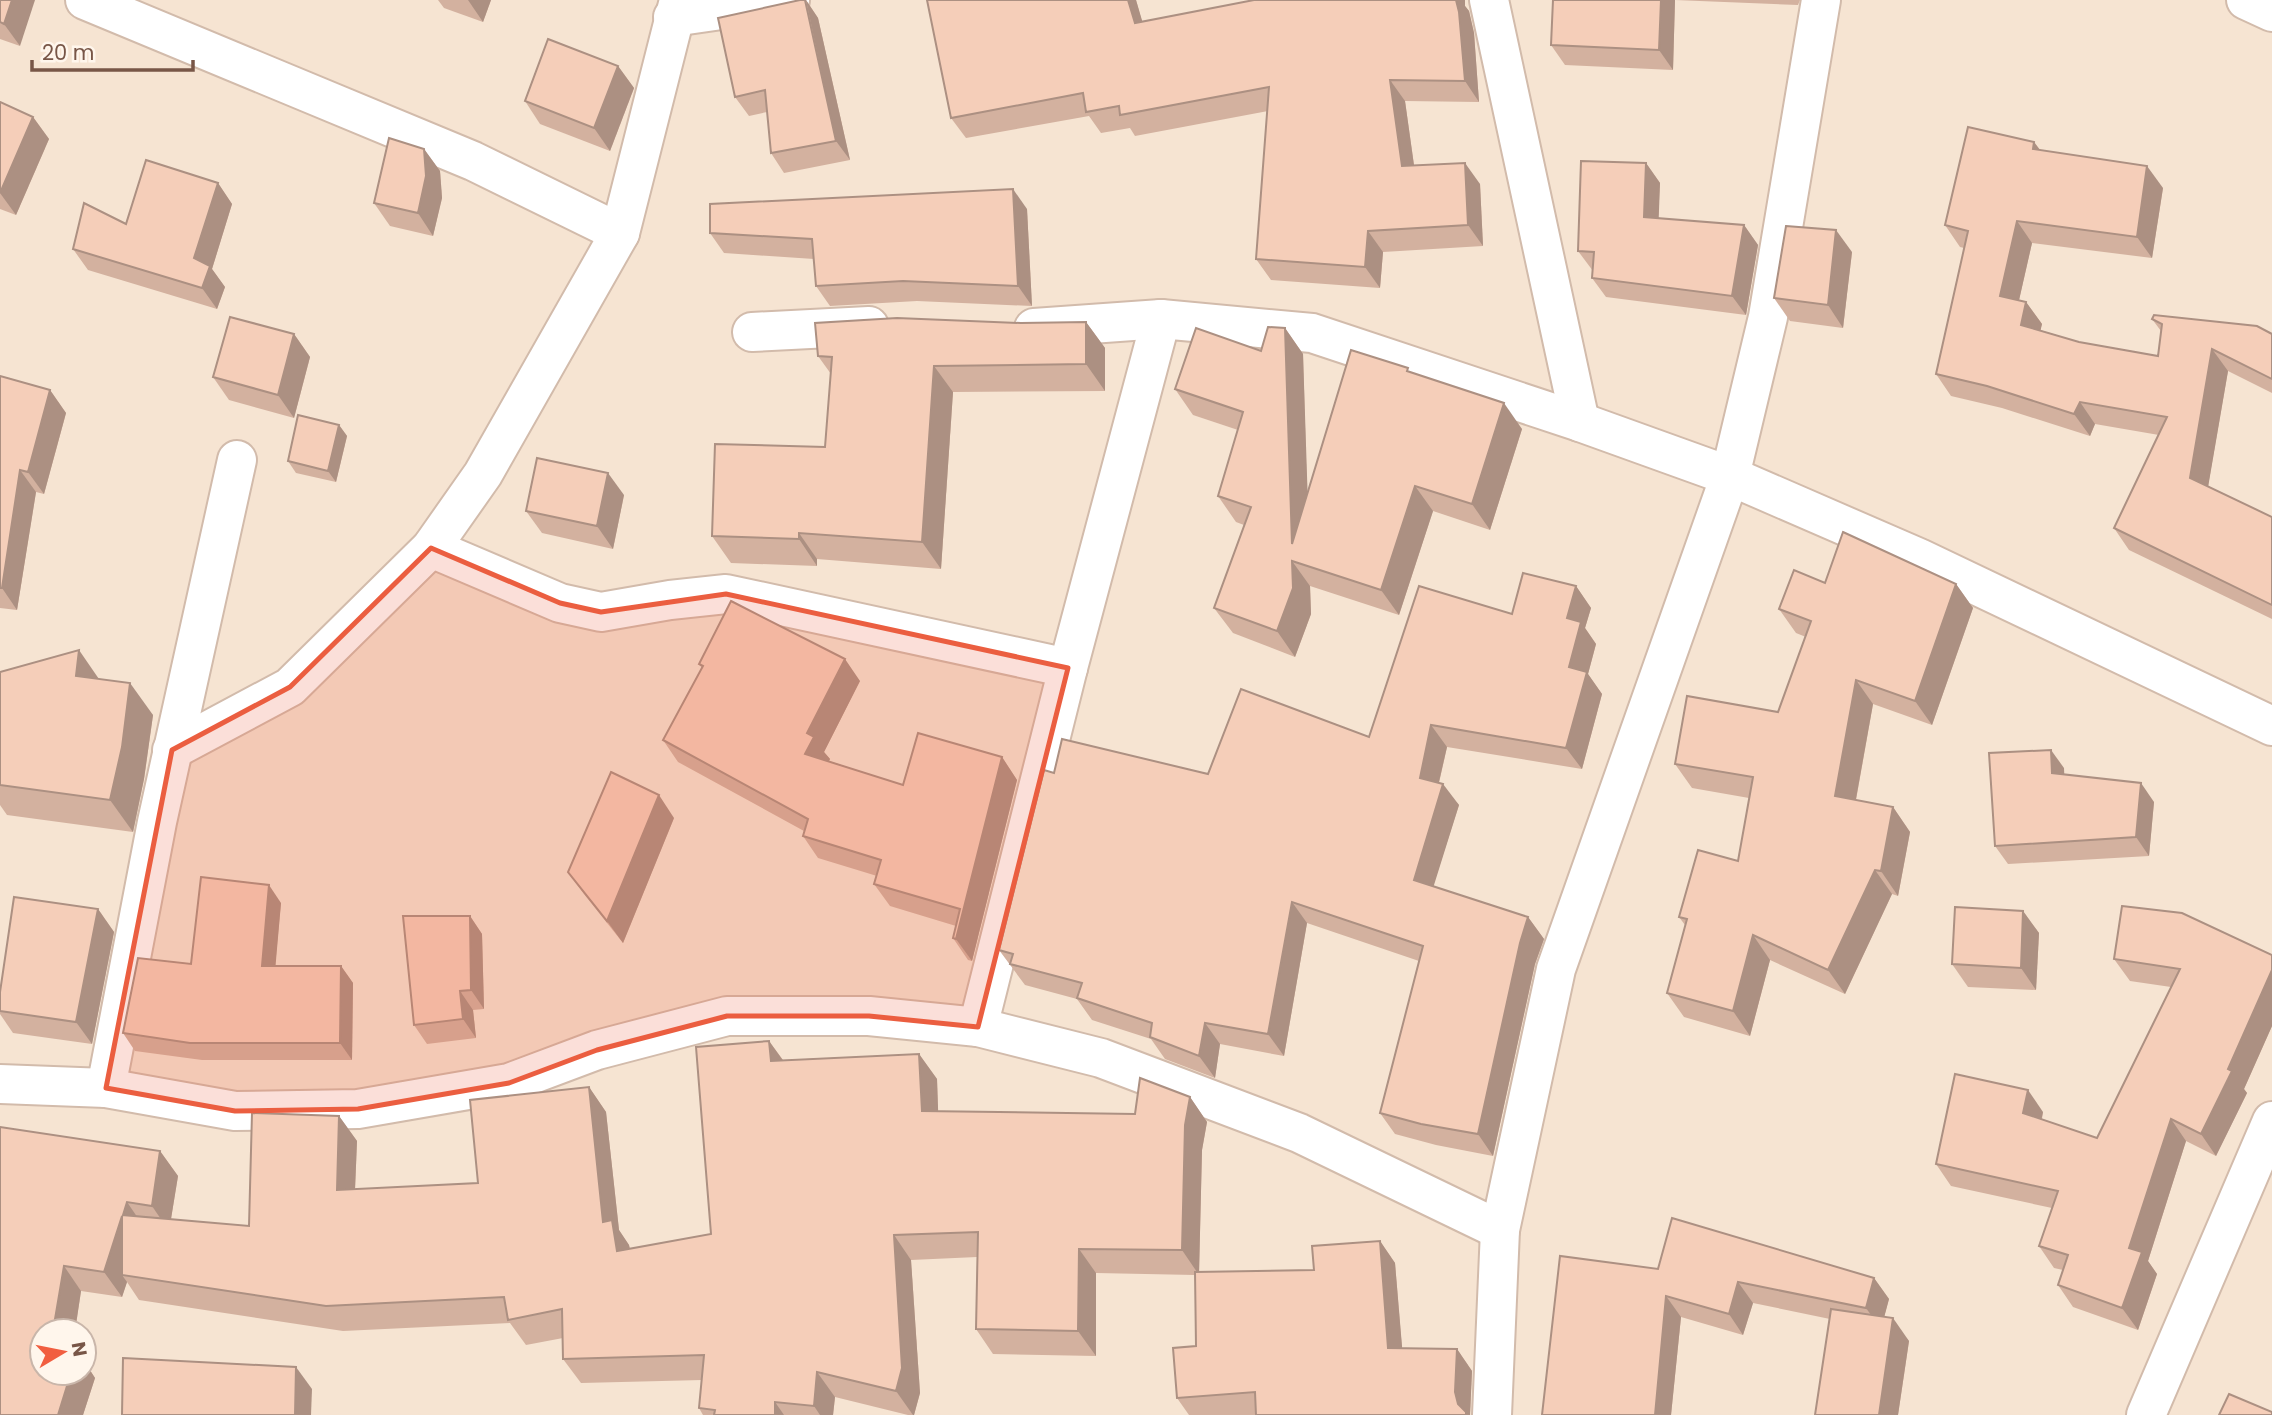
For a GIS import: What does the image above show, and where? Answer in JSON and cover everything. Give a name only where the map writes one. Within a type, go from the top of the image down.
[{"type":"street","points":[[86,0],[473,161],[620,233]]},
{"type":"street","points":[[172,750],[290,687],[432,548],[483,474],[620,233],[676,8],[790,0]]},
{"type":"street","points":[[1489,0],[1580,422]]},
{"type":"street","points":[[1492,1415],[1500,1230],[1556,969],[1730,476],[1768,317],[1822,0]]},
{"type":"street","points":[[2246,0],[2272,12]]},
{"type":"street","points":[[978,1027],[1068,668],[1161,319]]},
{"type":"street","points":[[1000,327],[1041,328],[1161,319],[1312,333],[1580,422],[1730,476],[1919,558],[2272,726]]},
{"type":"street","points":[[752,332],[903,324]]},
{"type":"street","points":[[106,1088],[172,750],[237,460]]},
{"type":"street","points":[[432,548],[560,603],[601,612],[726,594],[1068,668]]},
{"type":"street","points":[[0,1084],[106,1088],[235,1111],[358,1109],[509,1083],[597,1050],[727,1016],[869,1016],[978,1027],[1101,1058],[1299,1133],[1500,1230]]},
{"type":"street","points":[[2146,1415],[2272,1121]]},
{"type":"highlighted area","points":[[431,548],[560,603],[601,612],[726,594],[1068,668],[978,1027],[869,1016],[727,1016],[597,1050],[509,1083],[358,1109],[235,1111],[106,1088],[172,750],[290,687]]},
{"type":"shaded area","points":[[0,0],[2272,0],[2272,1415],[0,1415]]},
{"type":"building","points":[[0,0],[12,0],[4,24],[0,22]]},
{"type":"building","points":[[805,0],[836,141],[771,153],[765,90],[735,97],[718,18]]},
{"type":"building","points":[[927,0],[1128,0],[1135,23],[1254,0],[1456,0],[1465,81],[1390,80],[1402,166],[1465,163],[1468,225],[1368,231],[1365,267],[1256,259],[1269,87],[1120,115],[1119,106],[1086,112],[1083,93],[951,118]]},
{"type":"building","points":[[1553,0],[1661,0],[1659,50],[1551,45]]},
{"type":"building","points":[[548,39],[618,66],[594,128],[525,101]]},
{"type":"building","points":[[0,102],[33,117],[0,193]]},
{"type":"building","points":[[1968,127],[2034,142],[2033,149],[2147,166],[2137,237],[2017,221],[2000,296],[2026,302],[2021,325],[2079,342],[2158,356],[2162,324],[2152,319],[2154,315],[2257,326],[2272,334],[2272,379],[2212,349],[2190,478],[2272,517],[2272,605],[2114,528],[2167,417],[2080,402],[2074,414],[1987,386],[1936,374],[1968,231],[1945,225]]},
{"type":"building","points":[[389,138],[424,149],[426,176],[418,213],[374,203]]},
{"type":"building","points":[[146,160],[218,183],[194,258],[210,266],[202,288],[73,249],[84,203],[126,224]]},
{"type":"building","points":[[1581,161],[1646,163],[1644,217],[1744,225],[1732,296],[1592,278],[1594,252],[1578,251]]},
{"type":"building","points":[[1013,189],[1018,286],[903,281],[816,286],[812,239],[710,233],[710,204]]},
{"type":"building","points":[[1786,226],[1836,230],[1828,305],[1774,298]]},
{"type":"building","points":[[230,317],[294,334],[278,395],[213,377]]},
{"type":"building","points":[[897,318],[1021,323],[1086,322],[1086,364],[934,366],[922,542],[799,533],[799,539],[712,536],[715,444],[825,447],[832,357],[818,356],[815,323]]},
{"type":"building","points":[[1268,327],[1285,328],[1292,544],[1351,350],[1504,403],[1472,504],[1415,486],[1381,590],[1292,561],[1293,588],[1277,631],[1214,608],[1251,507],[1218,496],[1243,412],[1175,389],[1196,328],[1261,351]]},
{"type":"building","points":[[0,376],[50,390],[28,472],[20,470],[2,588],[0,588]]},
{"type":"building","points":[[298,415],[339,425],[328,471],[288,461]]},
{"type":"building","points":[[537,458],[608,473],[597,526],[526,511]]},
{"type":"building","points":[[1843,532],[1956,584],[1915,701],[1856,680],[1835,796],[1893,807],[1881,871],[1875,870],[1828,970],[1753,935],[1733,1011],[1667,993],[1687,919],[1679,917],[1698,850],[1738,861],[1753,777],[1675,764],[1687,696],[1778,712],[1811,621],[1779,609],[1794,570],[1825,583]]},
{"type":"building","points":[[1523,573],[1576,586],[1567,618],[1581,622],[1569,667],[1587,672],[1566,748],[1431,725],[1420,778],[1443,784],[1414,880],[1528,917],[1478,1134],[1421,1124],[1380,1113],[1423,946],[1292,902],[1268,1034],[1205,1023],[1199,1056],[1150,1037],[1152,1023],[1077,998],[1082,983],[1010,964],[1013,954],[999,950],[1044,770],[1054,773],[1062,739],[1208,774],[1241,689],[1369,737],[1419,586],[1512,614]]},
{"type":"building","points":[[731,601],[845,659],[807,733],[814,737],[805,754],[903,785],[918,733],[1002,757],[956,939],[953,938],[960,909],[874,884],[881,860],[803,836],[808,819],[663,740],[703,666],[699,664]]},
{"type":"building","points":[[79,650],[76,676],[130,683],[122,747],[110,800],[0,785],[0,672]]},
{"type":"building","points":[[2051,750],[2052,773],[2141,783],[2136,837],[1995,846],[1989,753]]},
{"type":"building","points":[[611,772],[659,795],[607,921],[568,872]]},
{"type":"building","points":[[201,877],[269,885],[262,966],[341,966],[340,1043],[190,1043],[123,1033],[138,958],[191,964]]},
{"type":"building","points":[[14,897],[98,909],[76,1022],[0,1011],[0,992]]},
{"type":"building","points":[[2122,906],[2182,913],[2272,955],[2272,970],[2228,1069],[2232,1071],[2201,1134],[2171,1119],[2129,1248],[2142,1252],[2122,1308],[2058,1285],[2068,1255],[2039,1246],[2058,1191],[1936,1164],[1955,1074],[2028,1090],[2023,1113],[2097,1138],[2180,969],[2114,959]]},
{"type":"building","points":[[1955,907],[2023,911],[2021,968],[1952,964]]},
{"type":"building","points":[[403,916],[470,916],[471,990],[460,991],[463,1019],[414,1025]]},
{"type":"building","points":[[769,1041],[771,1061],[919,1054],[922,1111],[1135,1114],[1140,1078],[1190,1097],[1185,1125],[1182,1250],[1079,1249],[1078,1331],[976,1329],[978,1232],[894,1235],[902,1368],[896,1391],[817,1372],[814,1406],[775,1402],[775,1415],[714,1415],[715,1410],[699,1408],[704,1355],[563,1359],[562,1309],[508,1320],[504,1297],[326,1306],[122,1275],[122,1216],[104,1272],[64,1266],[55,1317],[28,1317],[28,1387],[67,1387],[58,1415],[0,1415],[0,1127],[160,1151],[152,1206],[127,1202],[123,1215],[249,1226],[252,1113],[339,1116],[337,1190],[478,1183],[470,1100],[589,1087],[603,1222],[612,1220],[617,1251],[711,1234],[696,1047]]},
{"type":"building","points":[[1672,1218],[1874,1278],[1866,1308],[1738,1282],[1729,1314],[1666,1296],[1655,1415],[1542,1415],[1560,1256],[1658,1269]]},
{"type":"building","points":[[1380,1241],[1388,1348],[1457,1349],[1455,1392],[1458,1404],[1466,1415],[1256,1415],[1255,1392],[1177,1398],[1173,1348],[1196,1346],[1195,1272],[1314,1270],[1312,1246]]},
{"type":"building","points":[[1831,1309],[1893,1318],[1879,1415],[1815,1415]]},
{"type":"building","points":[[123,1358],[296,1367],[295,1415],[122,1415]]},
{"type":"building","points":[[2229,1394],[2272,1412],[2272,1415],[2219,1415]]}]
